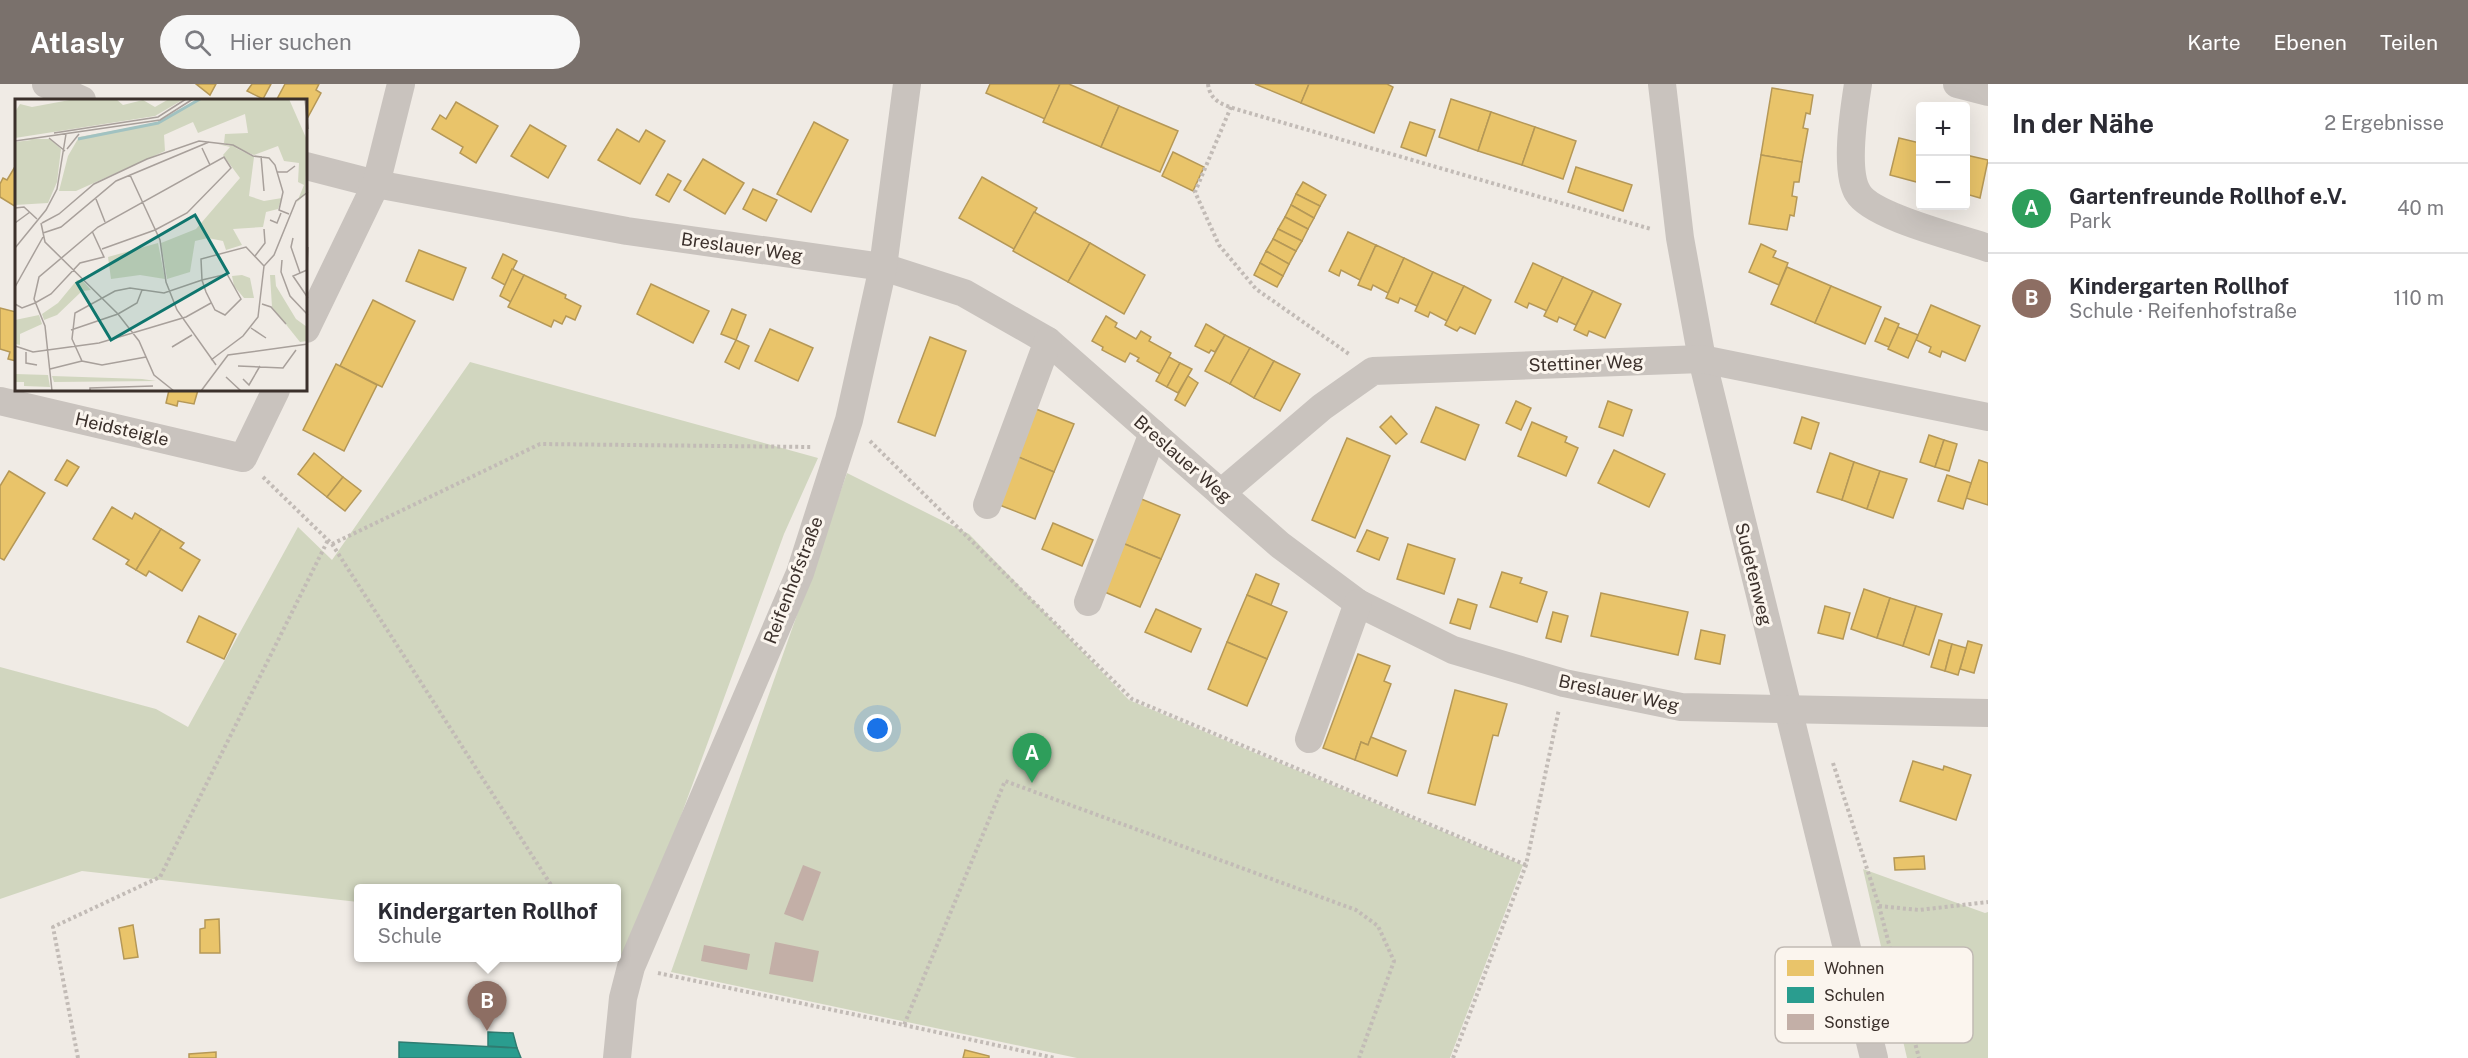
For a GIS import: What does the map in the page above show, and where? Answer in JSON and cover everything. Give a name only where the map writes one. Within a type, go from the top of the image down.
[{"type":"street","points":[[46,84],[80,99]]},
{"type":"street","points":[[308,325],[376,184],[400,84]]},
{"type":"street","name":"Reifenhofstraße","points":[[617,1058],[623,998],[631,967],[800,573],[849,420],[883,267],[907,84]]},
{"type":"street","name":"Sudetenweg","points":[[1662,84],[1680,238],[1702,359],[1846,947]]},
{"type":"street","points":[[1858,84],[1850,166],[1858,194],[1881,212],[1988,248]]},
{"type":"street","points":[[1957,84],[1988,92]]},
{"type":"street","name":"Breslauer Weg","points":[[308,167],[376,184],[627,231],[883,267],[964,293],[1048,342],[1280,545],[1358,603],[1453,650],[1564,683],[1681,706],[1988,713]]},
{"type":"street","points":[[987,505],[1048,342]]},
{"type":"street","name":"Stettiner Weg","points":[[1373,371],[1702,359],[1988,417]]},
{"type":"street","points":[[1221,493],[1322,407],[1373,371]]},
{"type":"street","points":[[243,458],[275,392]]},
{"type":"street","name":"Heidsteigle","points":[[0,401],[243,458]]},
{"type":"street","points":[[1088,602],[1153,432]]},
{"type":"street","points":[[1309,739],[1358,603]]},
{"type":"street","name":"Sudetenweg","points":[[1870,1043],[1874,1058]]},
{"type":"path","points":[[1208,84],[1209,91],[1218,103],[1680,238]]},
{"type":"path","points":[[1231,107],[1196,192],[1219,245],[1257,289],[1373,371]]},
{"type":"path","points":[[849,420],[1132,699],[1526,865]]},
{"type":"path","points":[[78,1058],[53,927],[160,877],[330,542],[540,444],[840,447]]},
{"type":"path","points":[[243,458],[330,542],[550,884]]},
{"type":"path","points":[[1453,1058],[1526,865],[1564,683]]},
{"type":"path","points":[[1831,755],[1880,906],[1891,947]]},
{"type":"path","points":[[904,1025],[1005,781],[1356,910],[1378,926],[1394,961],[1359,1058]]},
{"type":"path","points":[[1880,906],[1919,910],[1988,902]]},
{"type":"path","points":[[631,967],[1055,1058]]},
{"type":"path","points":[[1915,1043],[1919,1058]]},
{"type":"green space","points":[[470,362],[818,458],[784,534],[629,958],[621,957],[621,884],[354,884],[354,902],[82,871],[0,899],[0,667],[156,709],[188,727],[298,527],[332,560]]},
{"type":"green space","points":[[847,473],[969,534],[1129,700],[1523,865],[1450,1058],[1077,1058],[671,972]]},
{"type":"green space","points":[[1863,869],[1985,913],[1988,912],[1988,1058],[1907,1058],[1904,1043],[1973,1043],[1973,947],[1881,947]]},
{"type":"building: Wohnen","points":[[196,84],[216,84],[210,95]]},
{"type":"building: Wohnen","points":[[252,84],[271,84],[263,99],[247,91]]},
{"type":"building: Wohnen","points":[[285,84],[319,84],[316,90],[321,93],[308,117],[308,99],[277,99]]},
{"type":"building: Wohnen","points":[[990,84],[1060,84],[1045,119],[986,93]]},
{"type":"building: Wohnen","points":[[1060,84],[1069,84],[1119,106],[1101,147],[1043,122]]},
{"type":"building: Wohnen","points":[[1255,84],[1309,84],[1301,103]]},
{"type":"building: Wohnen","points":[[1309,84],[1387,84],[1393,87],[1374,133],[1301,103]]},
{"type":"building: Wohnen","points":[[1772,88],[1813,95],[1810,114],[1806,113],[1803,128],[1808,129],[1802,162],[1761,155]]},
{"type":"building: Wohnen","points":[[1451,99],[1491,112],[1478,151],[1439,137]]},
{"type":"building: Wohnen","points":[[456,102],[498,126],[476,163],[460,153],[463,147],[432,129],[440,115],[446,119]]},
{"type":"building: Wohnen","points":[[1119,106],[1178,131],[1160,172],[1101,147]]},
{"type":"building: Wohnen","points":[[1491,112],[1535,127],[1522,165],[1478,151]]},
{"type":"building: Wohnen","points":[[814,122],[848,140],[811,212],[777,194]]},
{"type":"building: Wohnen","points":[[1410,122],[1435,130],[1426,156],[1401,147]]},
{"type":"building: Wohnen","points":[[530,125],[566,146],[548,178],[511,156]]},
{"type":"building: Wohnen","points":[[1535,127],[1576,141],[1563,179],[1522,165]]},
{"type":"building: Wohnen","points":[[617,129],[639,142],[646,130],[665,141],[640,184],[598,160]]},
{"type":"building: Wohnen","points":[[1899,138],[1916,142],[1916,182],[1890,175]]},
{"type":"building: Wohnen","points":[[1173,152],[1204,167],[1193,191],[1162,176]]},
{"type":"building: Wohnen","points":[[1761,155],[1802,162],[1799,182],[1794,182],[1792,196],[1797,197],[1794,216],[1790,215],[1787,230],[1749,224]]},
{"type":"building: Wohnen","points":[[1970,156],[1988,160],[1980,198],[1970,195]]},
{"type":"building: Wohnen","points":[[703,159],[744,183],[725,214],[684,190]]},
{"type":"building: Wohnen","points":[[15,167],[15,206],[0,197],[0,184],[3,178],[7,180]]},
{"type":"building: Wohnen","points":[[1576,167],[1632,185],[1623,211],[1568,192]]},
{"type":"building: Wohnen","points":[[668,174],[681,181],[669,202],[656,195]]},
{"type":"building: Wohnen","points":[[982,177],[1037,208],[1014,249],[959,218]]},
{"type":"building: Wohnen","points":[[1303,182],[1326,195],[1320,206],[1296,194]]},
{"type":"building: Wohnen","points":[[753,189],[777,200],[766,221],[743,209]]},
{"type":"building: Wohnen","points":[[1296,194],[1320,206],[1314,218],[1291,205]]},
{"type":"building: Wohnen","points":[[1291,205],[1314,218],[1308,229],[1285,217]]},
{"type":"building: Wohnen","points":[[1034,212],[1090,243],[1068,282],[1013,251]]},
{"type":"building: Wohnen","points":[[1285,217],[1308,229],[1302,241],[1278,229]]},
{"type":"building: Wohnen","points":[[1278,229],[1302,241],[1296,251],[1273,239]]},
{"type":"building: Wohnen","points":[[1348,232],[1376,245],[1360,280],[1341,270],[1339,276],[1329,271]]},
{"type":"building: Wohnen","points":[[1273,239],[1296,251],[1289,264],[1266,251]]},
{"type":"building: Wohnen","points":[[1090,243],[1145,275],[1124,314],[1068,282]]},
{"type":"building: Wohnen","points":[[1761,244],[1776,251],[1773,257],[1788,263],[1779,285],[1749,272]]},
{"type":"building: Wohnen","points":[[1376,245],[1404,258],[1388,293],[1373,285],[1371,290],[1358,285]]},
{"type":"building: Wohnen","points":[[419,250],[466,268],[453,300],[406,281]]},
{"type":"building: Wohnen","points":[[1266,251],[1289,264],[1283,276],[1260,263]]},
{"type":"building: Wohnen","points":[[503,254],[517,261],[505,285],[492,278]]},
{"type":"building: Wohnen","points":[[1404,258],[1433,272],[1417,306],[1400,298],[1398,303],[1386,298]]},
{"type":"building: Wohnen","points":[[1260,263],[1283,276],[1277,287],[1254,275]]},
{"type":"building: Wohnen","points":[[1533,263],[1563,277],[1547,311],[1529,303],[1527,308],[1515,302]]},
{"type":"building: Wohnen","points":[[1787,267],[1831,286],[1815,323],[1771,304]]},
{"type":"building: Wohnen","points":[[512,269],[524,275],[511,302],[500,296]]},
{"type":"building: Wohnen","points":[[1433,272],[1464,286],[1447,321],[1430,312],[1428,317],[1415,311]]},
{"type":"building: Wohnen","points":[[524,275],[566,295],[565,298],[581,306],[575,320],[566,316],[562,324],[554,320],[551,327],[508,307]]},
{"type":"building: Wohnen","points":[[1563,277],[1593,291],[1576,325],[1559,317],[1557,322],[1544,316]]},
{"type":"building: Wohnen","points":[[651,284],[709,311],[693,343],[637,314]]},
{"type":"building: Wohnen","points":[[1464,286],[1491,300],[1475,334],[1460,327],[1457,331],[1445,325]]},
{"type":"building: Wohnen","points":[[1831,286],[1881,307],[1865,344],[1815,323]]},
{"type":"building: Wohnen","points":[[1593,291],[1621,304],[1605,338],[1589,331],[1587,336],[1574,330]]},
{"type":"building: Wohnen","points":[[373,300],[415,321],[382,387],[340,366]]},
{"type":"building: Wohnen","points":[[1931,305],[1980,326],[1965,361],[1942,351],[1940,357],[1929,352],[1931,347],[1916,340]]},
{"type":"building: Wohnen","points":[[0,308],[15,312],[15,361],[8,359],[10,352],[0,349]]},
{"type":"building: Wohnen","points":[[732,309],[746,315],[736,340],[721,334]]},
{"type":"building: Wohnen","points":[[1106,316],[1117,323],[1115,327],[1136,339],[1141,331],[1151,337],[1149,341],[1171,353],[1160,374],[1137,361],[1139,358],[1130,353],[1125,362],[1102,350],[1103,347],[1092,341]]},
{"type":"building: Wohnen","points":[[1885,318],[1899,324],[1889,347],[1875,341]]},
{"type":"building: Wohnen","points":[[1206,324],[1225,335],[1215,352],[1211,350],[1209,353],[1195,346]]},
{"type":"building: Wohnen","points":[[1898,327],[1918,335],[1908,358],[1888,349]]},
{"type":"building: Wohnen","points":[[770,329],[813,348],[798,381],[755,361]]},
{"type":"building: Wohnen","points":[[1225,335],[1250,348],[1230,384],[1205,371]]},
{"type":"building: Wohnen","points":[[930,337],[966,351],[935,436],[898,422]]},
{"type":"building: Wohnen","points":[[736,340],[749,346],[739,369],[725,362]]},
{"type":"building: Wohnen","points":[[1250,348],[1274,361],[1254,398],[1230,384]]},
{"type":"building: Wohnen","points":[[1169,357],[1180,363],[1167,387],[1156,381]]},
{"type":"building: Wohnen","points":[[1274,361],[1300,374],[1280,411],[1254,398]]},
{"type":"building: Wohnen","points":[[1180,363],[1192,369],[1178,393],[1167,387]]},
{"type":"building: Wohnen","points":[[336,364],[377,385],[344,451],[303,430]]},
{"type":"building: Wohnen","points":[[1188,376],[1198,383],[1185,406],[1175,400]]},
{"type":"building: Wohnen","points":[[169,392],[197,392],[194,404],[178,401],[177,406],[166,403]]},
{"type":"building: Wohnen","points":[[1516,401],[1531,408],[1521,430],[1506,423]]},
{"type":"building: Wohnen","points":[[1608,401],[1632,410],[1623,436],[1599,427]]},
{"type":"building: Wohnen","points":[[1436,407],[1479,425],[1465,460],[1421,442]]},
{"type":"building: Wohnen","points":[[1036,409],[1074,424],[1054,472],[1016,456]]},
{"type":"building: Wohnen","points":[[1391,416],[1407,434],[1396,444],[1380,427]]},
{"type":"building: Wohnen","points":[[1802,417],[1819,423],[1811,449],[1794,443]]},
{"type":"building: Wohnen","points":[[1532,422],[1567,437],[1565,442],[1578,448],[1566,476],[1518,456]]},
{"type":"building: Wohnen","points":[[1929,435],[1944,440],[1935,467],[1920,462]]},
{"type":"building: Wohnen","points":[[1347,438],[1390,456],[1355,538],[1312,520]]},
{"type":"building: Wohnen","points":[[1944,440],[1957,444],[1949,471],[1935,467]]},
{"type":"building: Wohnen","points":[[1614,450],[1665,474],[1649,507],[1598,483]]},
{"type":"building: Wohnen","points":[[314,453],[343,477],[327,497],[298,474]]},
{"type":"building: Wohnen","points":[[1830,453],[1854,462],[1842,500],[1817,492]]},
{"type":"building: Wohnen","points":[[1016,456],[1054,472],[1035,519],[997,504]]},
{"type":"building: Wohnen","points":[[67,460],[79,467],[67,486],[55,480]]},
{"type":"building: Wohnen","points":[[1979,460],[1988,463],[1988,505],[1966,498]]},
{"type":"building: Wohnen","points":[[1854,462],[1880,471],[1867,509],[1842,500]]},
{"type":"building: Wohnen","points":[[9,471],[45,493],[4,560],[0,558],[0,486]]},
{"type":"building: Wohnen","points":[[1880,471],[1907,479],[1893,518],[1867,509]]},
{"type":"building: Wohnen","points":[[1947,475],[1971,483],[1963,509],[1938,501]]},
{"type":"building: Wohnen","points":[[343,477],[361,491],[345,511],[327,497]]},
{"type":"building: Wohnen","points":[[1139,498],[1180,515],[1161,559],[1120,542]]},
{"type":"building: Wohnen","points":[[112,507],[132,519],[135,513],[161,529],[136,570],[126,564],[129,560],[93,539]]},
{"type":"building: Wohnen","points":[[1053,523],[1093,540],[1082,566],[1042,549]]},
{"type":"building: Wohnen","points":[[161,529],[184,543],[180,548],[200,560],[182,591],[149,571],[146,576],[136,570]]},
{"type":"building: Wohnen","points":[[1367,530],[1388,538],[1379,560],[1357,551]]},
{"type":"building: Wohnen","points":[[1120,542],[1161,559],[1140,607],[1100,590]]},
{"type":"building: Wohnen","points":[[1408,544],[1455,559],[1444,594],[1397,579]]},
{"type":"building: Wohnen","points":[[1502,572],[1522,578],[1520,583],[1547,592],[1537,622],[1490,607]]},
{"type":"building: Wohnen","points":[[1256,574],[1279,584],[1271,605],[1247,595]]},
{"type":"building: Wohnen","points":[[1864,589],[1890,598],[1877,638],[1851,629]]},
{"type":"building: Wohnen","points":[[1601,593],[1688,612],[1678,655],[1591,636]]},
{"type":"building: Wohnen","points":[[1247,595],[1287,612],[1267,659],[1227,642]]},
{"type":"building: Wohnen","points":[[1890,598],[1916,606],[1903,646],[1877,638]]},
{"type":"building: Wohnen","points":[[1458,599],[1477,605],[1470,629],[1450,623]]},
{"type":"building: Wohnen","points":[[1825,606],[1850,613],[1843,639],[1818,633]]},
{"type":"building: Wohnen","points":[[1916,606],[1942,614],[1929,655],[1903,646]]},
{"type":"building: Wohnen","points":[[1156,609],[1201,629],[1191,652],[1145,632]]},
{"type":"building: Wohnen","points":[[1553,612],[1568,616],[1561,642],[1546,638]]},
{"type":"building: Wohnen","points":[[199,616],[236,634],[224,659],[187,642]]},
{"type":"building: Wohnen","points":[[1701,630],[1725,635],[1720,664],[1695,659]]},
{"type":"building: Wohnen","points":[[1939,640],[1952,644],[1945,671],[1931,667]]},
{"type":"building: Wohnen","points":[[1968,641],[1982,645],[1974,673],[1960,669]]},
{"type":"building: Wohnen","points":[[1227,642],[1267,659],[1247,706],[1208,689]]},
{"type":"building: Wohnen","points":[[1952,644],[1966,648],[1958,675],[1945,671]]},
{"type":"building: Wohnen","points":[[1358,654],[1390,666],[1384,681],[1391,684],[1368,745],[1361,742],[1355,760],[1323,748]]},
{"type":"building: Wohnen","points":[[1455,690],[1507,704],[1498,736],[1493,735],[1475,805],[1428,793]]},
{"type":"building: Wohnen","points":[[1371,737],[1406,751],[1397,776],[1355,760],[1361,742],[1368,745]]},
{"type":"building: Wohnen","points":[[1913,761],[1943,770],[1944,766],[1971,775],[1956,820],[1900,801]]},
{"type":"building: Wohnen","points":[[1924,856],[1925,869],[1895,870],[1894,858]]},
{"type":"building: Wohnen","points":[[219,919],[220,953],[200,953],[200,929],[205,928],[205,920]]},
{"type":"building: Wohnen","points":[[133,925],[138,957],[124,959],[119,928]]},
{"type":"building: Wohnen","points":[[965,1050],[989,1056],[989,1058],[963,1058]]},
{"type":"building: Wohnen","points":[[216,1052],[216,1058],[189,1058],[189,1054]]},
{"type":"building: Schulen","points":[[488,1032],[513,1033],[517,1048],[488,1046]]},
{"type":"building: Schulen","points":[[399,1042],[517,1048],[521,1058],[399,1058]]},
{"type":"building: Sonstige","points":[[803,865],[821,872],[803,921],[784,914]]},
{"type":"building: Sonstige","points":[[775,942],[819,951],[813,982],[769,974]]},
{"type":"building: Sonstige","points":[[704,945],[750,954],[747,970],[701,961]]},
{"type":"place","name":"Gartenfreunde Rollhof e.V.","points":[[1032,783]]},
{"type":"place","name":"Kindergarten Rollhof","points":[[487,1031]]}]
